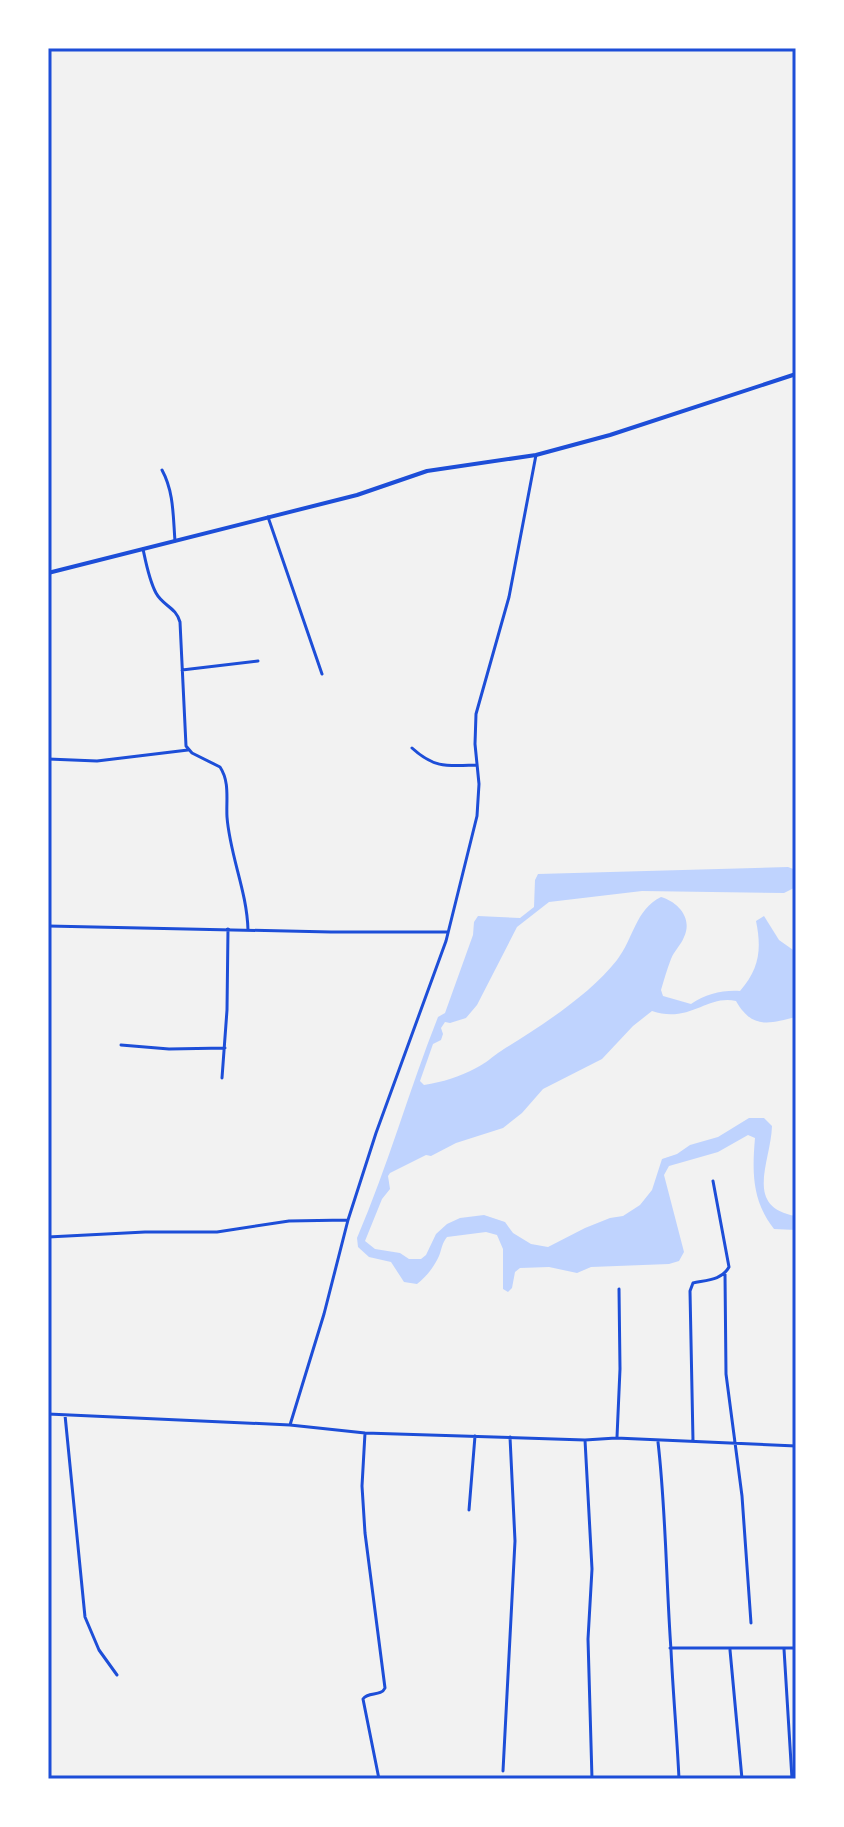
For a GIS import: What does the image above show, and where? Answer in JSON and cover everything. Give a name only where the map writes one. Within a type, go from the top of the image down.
[{"type":"street","points":[[48,573],[357,495],[427,471],[536,455],[610,435],[796,374]]},
{"type":"street","points":[[290,1425],[324,1314],[348,1220],[448,932],[477,816],[476,714],[509,597],[536,455]]},
{"type":"street","points":[[162,470],[172,496],[175,541]]},
{"type":"street","points":[[268,517],[322,674]]},
{"type":"street","points":[[143,549],[156,593],[178,616],[184,737],[188,750]]},
{"type":"street","points":[[182,670],[258,661]]},
{"type":"street","points":[[412,748],[438,766],[477,765]]},
{"type":"street","points":[[48,759],[97,761],[188,750],[220,767],[233,857],[241,882],[248,930]]},
{"type":"street","points":[[48,926],[448,932]]},
{"type":"street","points":[[222,1078],[228,929]]},
{"type":"street","points":[[121,1045],[169,1049],[225,1048]]},
{"type":"street","points":[[713,1181],[729,1267],[725,1274],[726,1374],[742,1496],[751,1623]]},
{"type":"street","points":[[48,1237],[217,1232],[289,1221],[348,1220]]},
{"type":"street","points":[[693,1441],[690,1291],[693,1283],[725,1274]]},
{"type":"street","points":[[616,1438],[620,1369],[619,1289]]},
{"type":"street","points":[[48,1414],[290,1425],[365,1433],[585,1440],[616,1438],[796,1446]]},
{"type":"street","points":[[65,1415],[85,1617],[99,1650],[117,1675]]},
{"type":"street","points":[[365,1433],[362,1486],[365,1533],[385,1688],[381,1693],[363,1699],[379,1779]]},
{"type":"street","points":[[469,1510],[475,1436]]},
{"type":"street","points":[[503,1771],[515,1541],[510,1437]]},
{"type":"street","points":[[585,1440],[592,1569],[588,1639],[592,1779]]},
{"type":"street","points":[[658,1442],[660,1491],[667,1534],[670,1648],[679,1779]]},
{"type":"street","points":[[670,1648],[796,1648]]},
{"type":"street","points":[[784,1649],[792,1779]]},
{"type":"street","points":[[730,1650],[742,1779]]},
{"type":"water","points":[[788,867],[796,870],[796,887],[784,893],[642,891],[549,902],[517,927],[477,1005],[466,1018],[445,1022],[441,1028],[441,1040],[433,1044],[420,1081],[424,1085],[451,1079],[479,1066],[578,998],[617,960],[640,917],[661,897],[678,907],[687,923],[684,937],[667,971],[661,990],[663,996],[691,1004],[714,993],[740,991],[755,967],[759,950],[756,921],[764,916],[779,940],[796,952],[796,1017],[762,1022],[748,1016],[736,1001],[726,1000],[677,1014],[652,1011],[602,1059],[543,1089],[522,1113],[503,1128],[456,1143],[390,1173],[390,1189],[382,1199],[365,1241],[375,1249],[400,1253],[409,1259],[421,1259],[436,1234],[447,1224],[460,1218],[484,1215],[505,1222],[513,1233],[531,1244],[548,1247],[585,1228],[623,1216],[640,1205],[652,1190],[662,1159],[690,1145],[718,1137],[749,1118],[764,1118],[772,1126],[765,1168],[765,1193],[770,1203],[780,1211],[796,1216],[796,1230],[774,1229],[761,1208],[755,1186],[755,1138],[748,1135],[718,1152],[669,1166],[664,1175],[684,1252],[679,1261],[669,1264],[591,1267],[577,1273],[549,1267],[520,1268],[515,1272],[512,1288],[508,1292],[503,1289],[503,1249],[497,1235],[486,1232],[447,1237],[435,1264],[417,1284],[404,1282],[391,1262],[369,1257],[358,1247],[357,1238],[417,1072],[438,1017],[445,1013],[478,916],[520,918],[534,907],[538,874]]}]
